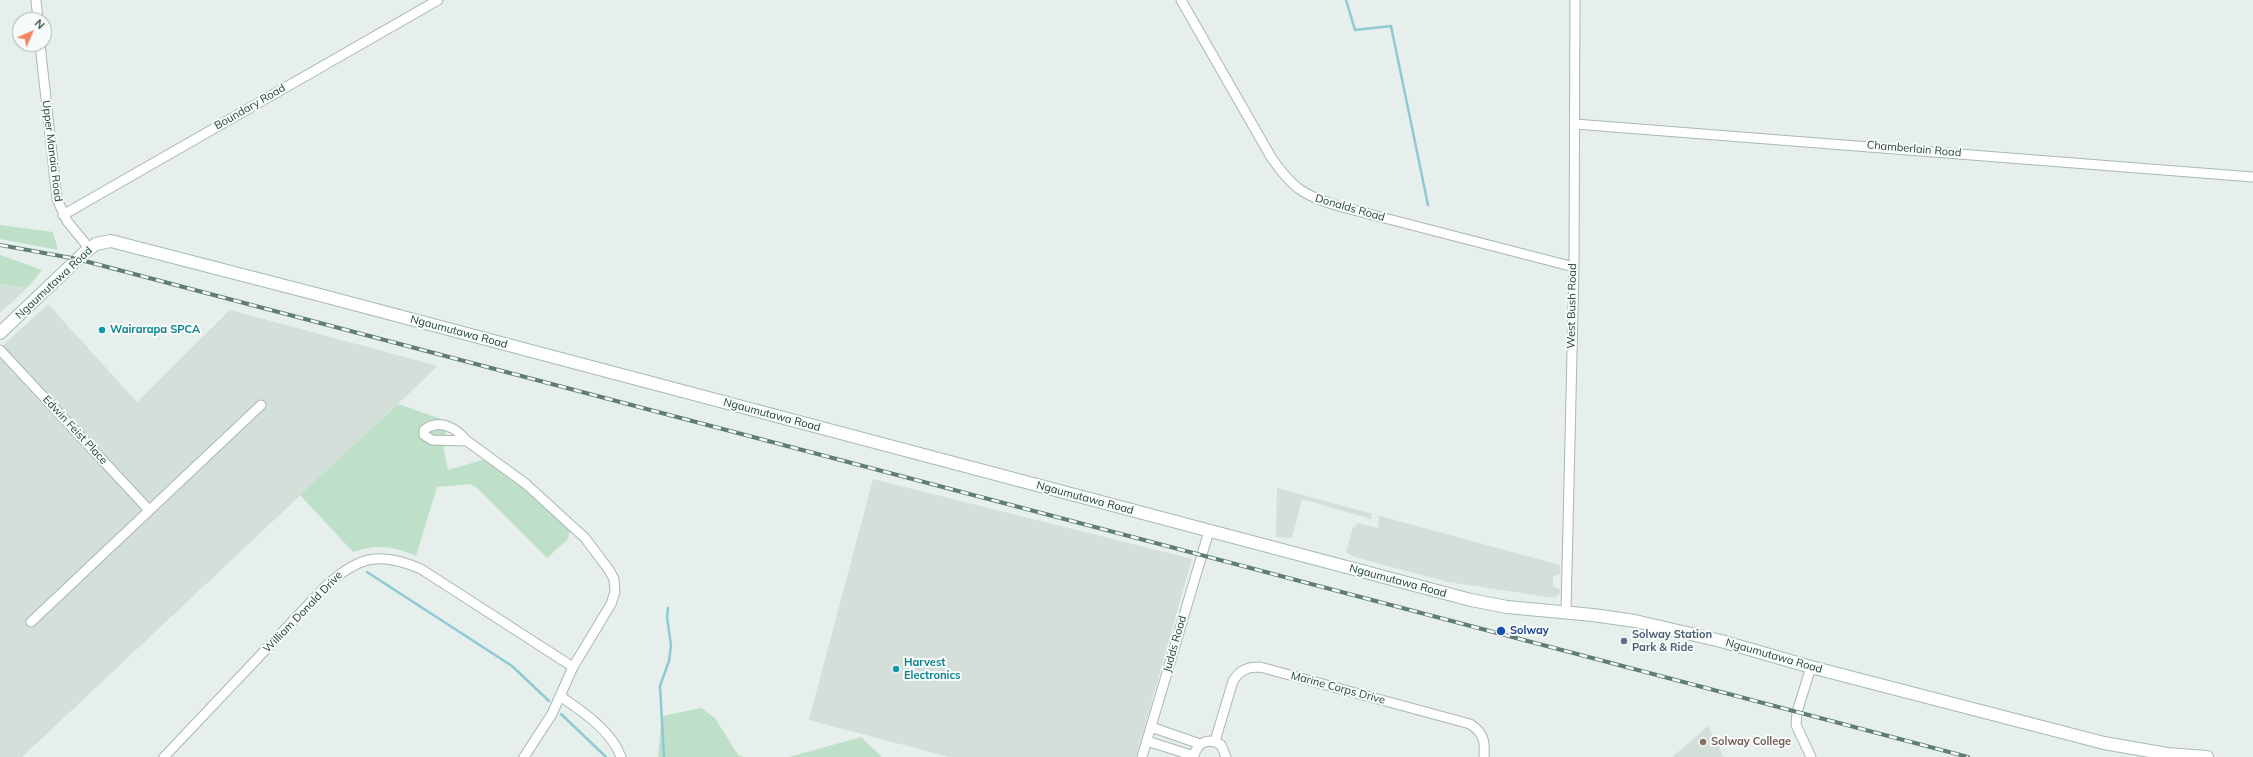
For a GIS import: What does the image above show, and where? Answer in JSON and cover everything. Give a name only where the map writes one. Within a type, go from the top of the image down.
[{"type":"main road","name":"Ngaumutawa Road","points":[[0,333],[89,248],[96,244],[111,241],[200,263],[1470,600],[1507,607],[1566,612],[1635,621],[1721,641],[1811,667],[2104,743],[2167,754],[2207,757]]},
{"type":"street","points":[[36,0],[37,12]]},
{"type":"street","name":"Boundary Road","points":[[63,215],[438,0]]},
{"type":"street","name":"Donalds Road","points":[[1181,0],[1271,157],[1284,177],[1300,191],[1317,200],[1342,207],[1574,267]]},
{"type":"street","name":"West Bush Road","points":[[1566,612],[1574,267],[1575,0]]},
{"type":"street","name":"Upper Manaia Road","points":[[41,52],[55,188],[63,215],[89,248]]},
{"type":"street","name":"Chamberlain Road","points":[[1575,124],[2253,177]]},
{"type":"street","name":"Edwin Feist Place","points":[[0,350],[150,510]]},
{"type":"street","points":[[31,622],[261,405]]},
{"type":"street","points":[[467,440],[549,502],[585,538],[612,574],[615,592],[611,604],[573,667],[548,720],[524,757]]},
{"type":"street","name":"Judds Road","points":[[1142,757],[1209,531]]},
{"type":"street","name":"William Donald Drive","points":[[164,757],[343,570],[361,561],[400,560],[421,569],[573,667]]},
{"type":"street","name":"Marine Corps Drive","points":[[1215,741],[1233,681],[1243,670],[1250,667],[1260,667],[1470,724],[1482,734],[1485,743],[1484,757]]},
{"type":"street","points":[[1811,667],[1797,712],[1796,725],[1811,757]]},
{"type":"street","points":[[560,696],[583,711],[607,735],[621,757]]},
{"type":"street","points":[[1151,728],[1200,744]]},
{"type":"street","points":[[1147,741],[1194,756],[1200,744],[1206,741],[1215,741],[1224,749],[1227,757]]},
{"type":"shaded area","points":[[0,284],[27,288],[0,313]]},
{"type":"shaded area","points":[[48,304],[137,402],[230,310],[438,366],[22,757],[0,757],[0,348]]},
{"type":"shaded area","points":[[873,479],[1192,559],[1136,757],[949,757],[809,720]]},
{"type":"shaded area","points":[[1277,488],[1560,565],[1560,574],[1553,576],[1553,586],[1560,589],[1560,593],[1555,598],[1448,582],[1354,557],[1346,552],[1353,527],[1355,528],[1357,523],[1378,528],[1379,516],[1372,514],[1371,519],[1302,499],[1292,538],[1276,537]]},
{"type":"shaded area","name":"Solway College","points":[[1708,726],[1724,757],[1672,757]]},
{"type":"green space","points":[[0,225],[53,232],[58,250],[0,239]]},
{"type":"green space","points":[[0,255],[42,270],[27,288],[0,284]]},
{"type":"green space","points":[[398,404],[447,421],[444,450],[448,470],[489,458],[572,526],[567,540],[547,558],[476,487],[470,484],[437,487],[416,556],[400,550],[384,547],[361,549],[353,552],[300,495]]},
{"type":"green space","points":[[701,708],[715,718],[738,755],[744,757],[658,757],[662,716]]},
{"type":"green space","points":[[861,737],[882,757],[789,757]]},
{"type":"waterway","points":[[1346,0],[1355,30],[1391,26],[1428,205]]},
{"type":"waterway","points":[[367,572],[512,666],[549,701]]},
{"type":"waterway","points":[[664,757],[660,686],[669,661],[671,645],[667,617],[668,608]]},
{"type":"waterway","points":[[561,714],[606,757]]},
{"type":"railway","points":[[0,245],[77,259],[1968,757]]},
{"type":"place","name":"Wairarapa SPCA","points":[[102,330]]},
{"type":"place","name":"Solway","points":[[1501,631]]},
{"type":"place","name":"Solway Station Park & Ride","points":[[1624,641]]},
{"type":"place","name":"Harvest Electronics","points":[[896,669]]},
{"type":"place","name":"Solway College","points":[[1703,742]]}]
